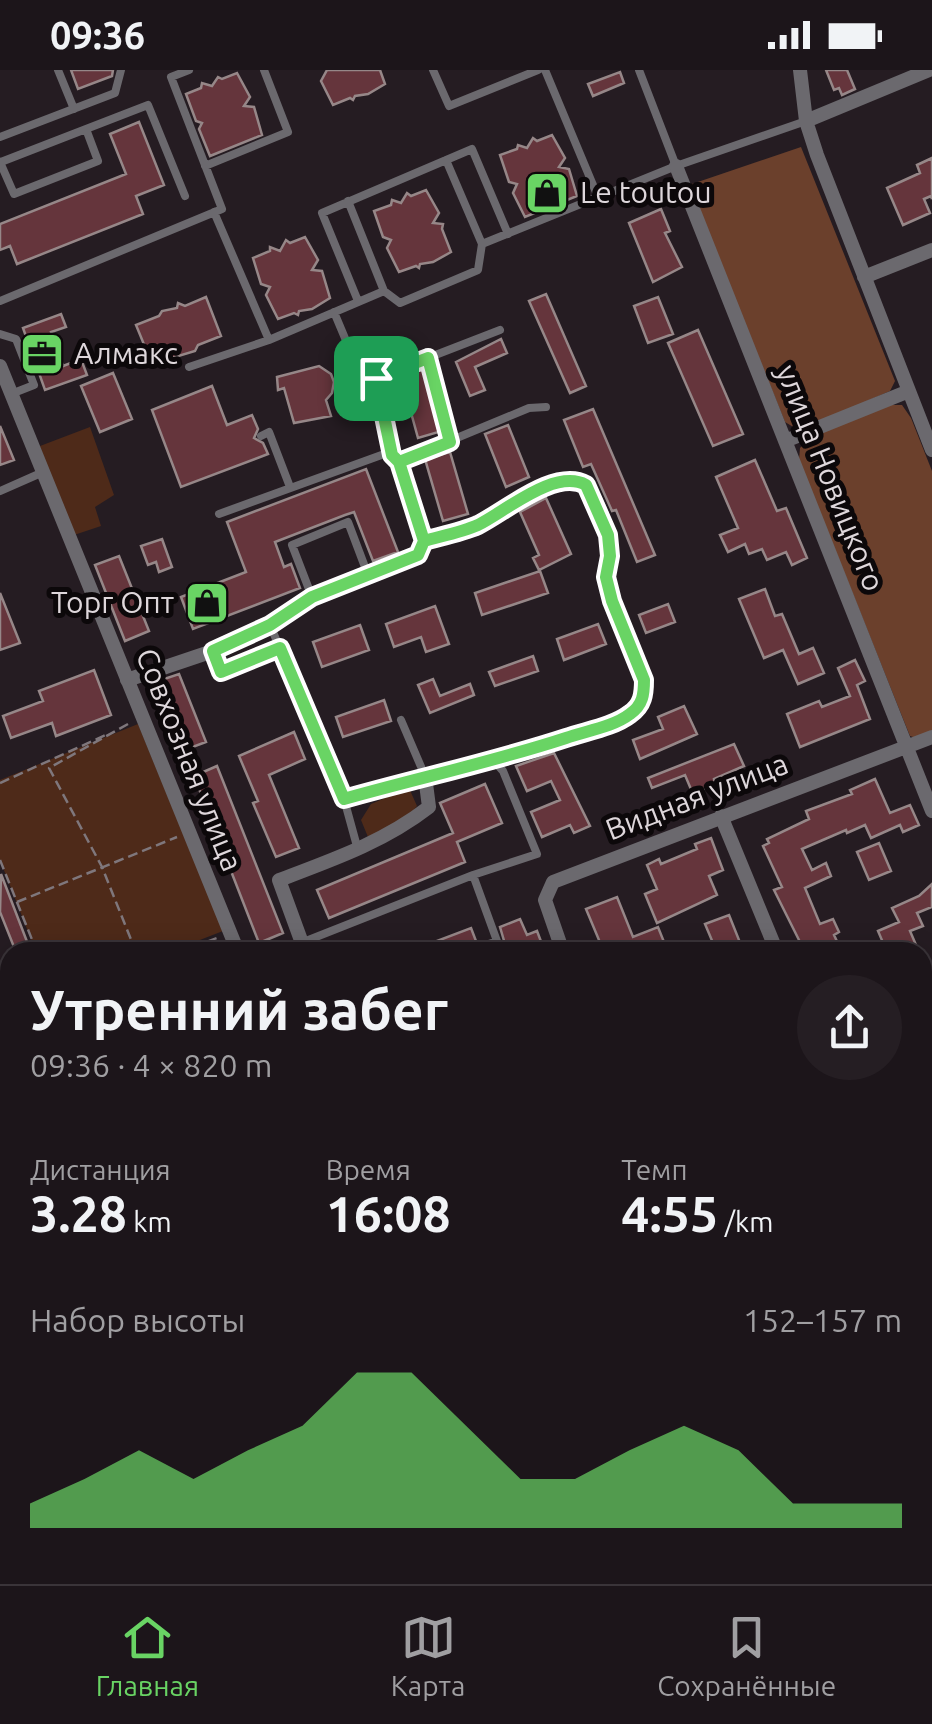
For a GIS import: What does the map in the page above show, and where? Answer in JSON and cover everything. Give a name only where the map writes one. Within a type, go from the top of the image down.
[{"type":"street","points":[[800,70],[806,121],[932,450]]},
{"type":"street","points":[[806,121],[929,70]]},
{"type":"street","name":"улица Новицкого","points":[[676,166],[932,810]]},
{"type":"street","points":[[864,277],[932,250]]},
{"type":"street","name":"Совхозная улица","points":[[0,366],[234,942]]},
{"type":"street","points":[[785,441],[909,392]]},
{"type":"street","points":[[127,680],[213,651],[270,625],[312,597],[418,555],[424,541],[478,524],[523,498],[570,480],[579,481],[592,491],[608,535],[606,577],[612,601],[644,680],[640,704],[620,720],[495,762],[424,776],[429,807],[406,825],[358,850],[279,880],[302,942]]},
{"type":"street","name":"Видная улица","points":[[560,942],[546,900],[553,882],[932,737]]},
{"type":"street","points":[[721,816],[773,942]]},
{"type":"lane","points":[[58,70],[74,109]]},
{"type":"lane","points":[[0,137],[115,93],[121,70]]},
{"type":"lane","points":[[0,301],[222,208],[171,77],[189,70]]},
{"type":"lane","points":[[205,166],[288,132],[264,70]]},
{"type":"lane","points":[[434,70],[449,106],[542,70],[598,197],[593,199]]},
{"type":"lane","points":[[639,70],[676,166]]},
{"type":"lane","points":[[86,129],[98,161],[14,194],[0,162],[148,105],[186,196]]},
{"type":"lane","points":[[482,244],[676,166],[806,121]]},
{"type":"lane","points":[[358,301],[322,212],[472,148],[508,234]]},
{"type":"lane","points":[[348,202],[384,291],[400,303],[478,270],[482,244],[446,160]]},
{"type":"lane","points":[[214,212],[268,340]]},
{"type":"lane","points":[[188,367],[268,340],[384,291]]},
{"type":"lane","points":[[334,312],[355,362],[376,378],[396,458],[424,541]]},
{"type":"lane","points":[[376,378],[500,330]]},
{"type":"lane","points":[[0,334],[16,339],[34,386],[11,394]]},
{"type":"lane","points":[[219,514],[380,455],[396,458],[450,442],[529,408],[546,407]]},
{"type":"lane","points":[[260,436],[269,432],[290,487]]},
{"type":"lane","points":[[0,490],[41,473]]},
{"type":"lane","points":[[312,597],[292,545],[348,522],[368,575]]},
{"type":"lane","points":[[270,625],[344,799],[358,850]]},
{"type":"lane","points":[[213,651],[221,672],[280,648]]},
{"type":"lane","points":[[344,799],[424,776],[402,720]]},
{"type":"lane","points":[[305,942],[473,875],[537,854],[503,772],[495,762]]},
{"type":"lane","points":[[473,875],[494,942]]},
{"type":"path","points":[[428,358],[450,442]]},
{"type":"path","points":[[0,783],[128,724],[49,768],[102,867],[132,942]]},
{"type":"path","points":[[17,902],[178,837]]},
{"type":"path","points":[[0,860],[33,942]]},
{"type":"path","points":[[205,942],[218,937]]},
{"type":"shaded area","points":[[801,147],[895,381],[890,391],[808,427],[795,428],[785,422],[689,185]]},
{"type":"shaded area","points":[[891,405],[902,405],[911,418],[932,471],[932,731],[916,738],[910,736],[799,460],[800,448],[812,435]]},
{"type":"shaded area","points":[[90,427],[114,495],[95,507],[101,526],[71,536],[40,446]]},
{"type":"shaded area","points":[[138,724],[223,931],[195,942],[32,942],[0,860],[0,780]]},
{"type":"shaded area","points":[[409,788],[417,806],[405,820],[368,837],[361,820],[371,804]]},
{"type":"building","points":[[71,70],[113,70],[112,76],[78,89]]},
{"type":"building","points":[[327,70],[380,70],[385,84],[333,105],[321,81]]},
{"type":"building","points":[[826,70],[847,70],[855,89],[842,95],[839,88],[834,90]]},
{"type":"building","points":[[620,72],[624,83],[593,96],[588,84]]},
{"type":"building","points":[[237,73],[250,97],[244,106],[254,107],[262,135],[210,156],[199,129],[202,123],[196,121],[186,94],[201,88],[202,83],[212,86],[218,77]]},
{"type":"building","points":[[139,122],[164,185],[136,196],[143,214],[17,264],[10,246],[0,250],[0,224],[126,174],[110,134]]},
{"type":"building","points":[[552,135],[565,158],[559,167],[569,169],[577,196],[525,217],[513,193],[517,184],[509,182],[500,155],[517,149],[518,145],[527,148],[533,138],[537,141]]},
{"type":"building","points":[[932,158],[932,199],[924,199],[930,213],[903,225],[887,188],[920,173],[917,165]]},
{"type":"building","points":[[426,190],[439,213],[433,223],[443,224],[451,252],[420,264],[419,268],[399,272],[387,248],[391,240],[383,237],[374,211],[391,205],[392,200],[401,203],[407,193],[411,196]]},
{"type":"building","points":[[661,209],[670,231],[665,233],[682,267],[653,282],[629,223]]},
{"type":"building","points":[[305,237],[318,260],[312,270],[322,271],[330,298],[312,309],[299,311],[298,315],[278,319],[266,295],[270,287],[261,284],[253,258],[270,251],[270,247],[280,251],[286,240],[290,243]]},
{"type":"building","points":[[546,294],[586,386],[570,393],[529,301]]},
{"type":"building","points":[[206,297],[221,336],[198,345],[195,351],[152,364],[136,325],[177,308],[178,303],[185,306]]},
{"type":"building","points":[[658,297],[673,334],[648,343],[634,306]]},
{"type":"building","points":[[61,314],[66,327],[51,332],[63,366],[81,359],[87,375],[45,390],[23,328]]},
{"type":"building","points":[[698,330],[743,434],[713,446],[668,343]]},
{"type":"building","points":[[501,339],[507,353],[475,367],[485,390],[470,396],[456,362]]},
{"type":"building","points":[[319,366],[331,374],[334,382],[326,400],[331,416],[294,423],[284,388],[278,390],[277,377]]},
{"type":"building","points":[[425,369],[442,431],[418,438],[401,376]]},
{"type":"building","points":[[113,373],[132,419],[100,432],[81,386]]},
{"type":"building","points":[[212,386],[227,425],[252,415],[258,429],[254,438],[263,443],[268,454],[181,487],[152,410]]},
{"type":"building","points":[[593,409],[655,555],[637,562],[616,510],[612,511],[591,464],[583,467],[564,420]]},
{"type":"building","points":[[508,425],[529,477],[506,487],[485,434]]},
{"type":"building","points":[[0,426],[14,460],[0,465]]},
{"type":"building","points":[[450,452],[468,514],[443,521],[425,459]]},
{"type":"building","points":[[755,460],[777,511],[786,508],[807,558],[792,565],[786,552],[767,560],[762,549],[749,554],[745,544],[728,552],[720,535],[738,528],[716,477]]},
{"type":"building","points":[[366,469],[398,552],[373,561],[354,512],[345,515],[275,542],[284,567],[291,564],[300,588],[193,629],[181,597],[246,572],[227,522]]},
{"type":"building","points":[[546,498],[571,554],[539,570],[533,558],[539,555],[520,512]]},
{"type":"building","points":[[162,539],[172,567],[159,572],[156,562],[148,565],[141,546]]},
{"type":"building","points":[[119,556],[149,631],[125,641],[95,565]]},
{"type":"building","points":[[540,571],[548,593],[482,615],[475,593]]},
{"type":"building","points":[[765,589],[775,616],[782,614],[799,654],[813,648],[824,673],[798,684],[783,650],[764,658],[739,599]]},
{"type":"building","points":[[0,593],[20,643],[0,650]]},
{"type":"building","points":[[668,604],[675,622],[646,633],[639,615]]},
{"type":"building","points":[[435,606],[449,644],[426,652],[421,637],[394,647],[386,624]]},
{"type":"building","points":[[598,624],[606,644],[564,660],[557,639]]},
{"type":"building","points":[[360,625],[369,650],[322,667],[313,642]]},
{"type":"building","points":[[533,656],[538,671],[495,686],[489,672]]},
{"type":"building","points":[[855,660],[865,681],[857,685],[870,719],[800,747],[787,714],[819,701],[822,707],[850,696],[838,668]]},
{"type":"building","points":[[94,670],[111,715],[56,736],[52,723],[11,738],[3,716],[43,701],[39,691]]},
{"type":"building","points":[[179,674],[206,742],[182,751],[155,682]]},
{"type":"building","points":[[433,679],[440,696],[470,684],[474,695],[430,713],[418,685]]},
{"type":"building","points":[[384,700],[391,721],[343,737],[336,717]]},
{"type":"building","points":[[684,706],[697,734],[640,759],[633,740],[663,729],[658,717]]},
{"type":"building","points":[[294,732],[305,759],[269,775],[299,848],[276,857],[253,803],[258,801],[239,756]]},
{"type":"building","points":[[734,744],[744,766],[714,779],[715,784],[693,794],[685,775],[652,788],[648,778]]},
{"type":"building","points":[[554,753],[590,826],[574,833],[570,825],[542,837],[531,812],[560,800],[551,781],[527,791],[516,766]]},
{"type":"building","points":[[217,766],[283,933],[259,942],[194,776]]},
{"type":"building","points":[[875,779],[890,813],[910,805],[919,825],[903,832],[900,825],[871,838],[865,825],[802,849],[812,870],[826,863],[831,876],[805,888],[820,924],[833,919],[839,932],[834,935],[837,942],[800,942],[774,890],[782,887],[763,846],[769,843],[767,839],[809,819],[806,811],[852,794],[850,790]]},
{"type":"building","points":[[485,784],[502,823],[457,842],[465,862],[329,918],[317,890],[453,833],[440,803]]},
{"type":"building","points":[[711,838],[723,870],[709,876],[717,895],[657,923],[645,894],[657,889],[647,865],[659,859],[661,864],[697,849],[695,844]]},
{"type":"building","points":[[879,843],[891,871],[869,880],[857,852]]},
{"type":"building","points":[[1,874],[27,942],[12,942],[0,912]]},
{"type":"building","points":[[932,884],[932,907],[917,913],[923,926],[910,931],[915,942],[883,942],[878,931],[899,922],[892,908],[919,896]]},
{"type":"building","points":[[617,897],[633,937],[658,927],[664,942],[600,942],[586,909]]},
{"type":"building","points":[[729,915],[739,940],[713,942],[705,924]]},
{"type":"building","points":[[520,919],[527,935],[537,931],[541,942],[504,942],[500,927]]},
{"type":"building","points":[[471,928],[476,941],[474,942],[434,942]]},
{"type":"place","name":"Le toutou","points":[[547,193]]},
{"type":"place","name":"Алмакс","points":[[42,354]]},
{"type":"place","name":"Торг Опт","points":[[207,603]]},
{"type":"route","points":[[376,378],[392,455],[399,462],[424,541],[423,549],[418,555],[312,597],[270,625],[213,651],[221,672],[280,648],[344,799],[424,776],[495,762],[620,720],[632,713],[644,694],[644,680],[612,601],[606,577],[608,535],[592,491],[579,481],[560,482],[478,524],[424,541],[399,462],[450,442],[428,358],[376,378]]}]
